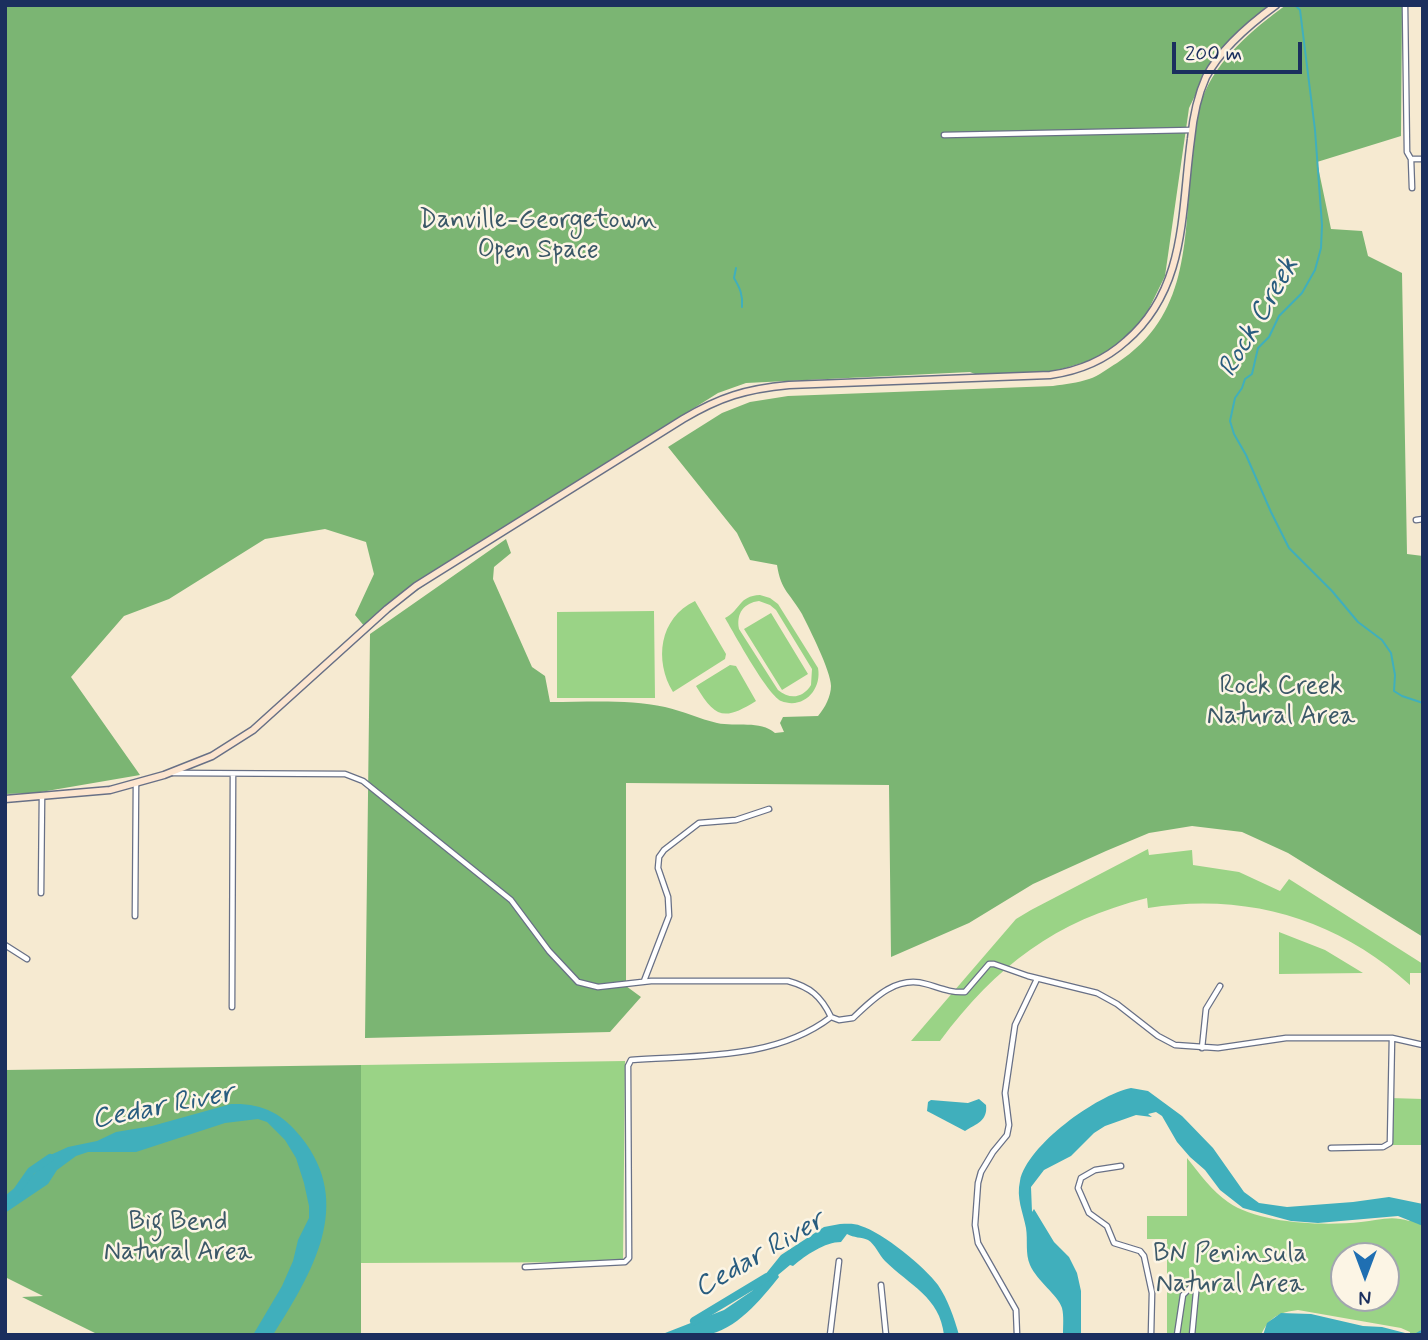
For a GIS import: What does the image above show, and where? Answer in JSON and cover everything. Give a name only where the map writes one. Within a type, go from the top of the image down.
[{"type":"street","points":[[5,799],[110,790],[170,773],[212,756],[253,730],[387,609],[422,583],[716,400],[750,390],[789,385],[1049,375],[1082,368],[1107,356],[1143,326],[1159,303],[1171,277],[1198,98],[1215,63],[1249,26],[1276,5]]},
{"type":"street","points":[[1405,5],[1406,152],[1411,159],[1412,188]]},
{"type":"street","points":[[944,135],[1192,130]]},
{"type":"street","points":[[1411,159],[1423,159]]},
{"type":"street","points":[[1416,520],[1423,520]]},
{"type":"street","points":[[170,773],[345,774],[363,780],[511,900],[549,951],[578,982],[598,987],[644,981],[788,981],[814,991],[831,1017],[839,1020],[853,1018],[884,989],[923,982],[953,993],[965,992],[989,964],[994,964],[1037,979],[1097,993],[1117,1004],[1168,1043],[1218,1048],[1286,1038],[1392,1038],[1423,1045]]},
{"type":"street","points":[[232,1007],[233,774]]},
{"type":"street","points":[[135,916],[136,784]]},
{"type":"street","points":[[41,892],[42,796]]},
{"type":"street","points":[[644,981],[669,916],[668,897],[658,869],[659,857],[664,850],[699,822],[736,820],[769,809]]},
{"type":"street","points":[[5,945],[27,959]]},
{"type":"street","points":[[1017,1335],[1016,1310],[978,1243],[975,1225],[981,1172],[1007,1135],[1009,1125],[1005,1093],[1015,1025],[1037,979]]},
{"type":"street","points":[[1202,1048],[1206,1009],[1220,986]]},
{"type":"street","points":[[525,1267],[625,1262],[629,1258],[631,1060],[742,1052],[785,1043],[814,1030],[831,1017]]},
{"type":"street","points":[[1331,1148],[1389,1145],[1392,1038]]},
{"type":"street","points":[[1121,1166],[1095,1170],[1081,1178],[1078,1188],[1089,1213],[1107,1226],[1114,1243],[1140,1251],[1144,1256],[1152,1293],[1151,1335]]},
{"type":"street","points":[[830,1335],[839,1261]]},
{"type":"street","points":[[1177,1335],[1183,1294],[1197,1281],[1192,1335]]},
{"type":"street","points":[[881,1285],[886,1335]]},
{"type":"green space","name":"Danville-Georgetown Open Space","points":[[5,5],[1272,5],[1248,22],[1212,61],[1189,108],[1165,276],[1142,323],[1103,357],[1051,372],[980,376],[970,372],[746,383],[718,393],[541,504],[365,627],[355,615],[374,574],[366,542],[325,529],[265,539],[169,599],[124,616],[71,677],[140,775],[35,793],[5,794]]},
{"type":"green space","name":"Rock Creek Natural Area","points":[[1286,5],[1402,5],[1401,136],[1317,162],[1331,229],[1362,231],[1368,256],[1402,273],[1407,554],[1423,556],[1423,937],[1288,853],[1242,832],[1192,826],[1149,833],[1106,851],[1033,884],[969,923],[891,957],[889,785],[626,783],[626,986],[641,997],[610,1032],[365,1038],[370,634],[506,539],[511,553],[494,567],[493,579],[532,667],[545,676],[550,702],[651,704],[717,723],[755,725],[775,733],[784,732],[780,723],[783,717],[818,716],[829,698],[830,679],[802,614],[784,586],[777,565],[750,560],[737,533],[668,447],[722,413],[750,402],[788,396],[1053,386],[1089,379],[1117,363],[1141,344],[1158,323],[1178,276],[1187,223],[1196,124],[1202,99],[1226,58]]},
{"type":"green space","points":[[753,596],[770,598],[778,604],[818,668],[819,676],[814,690],[804,700],[789,703],[775,696],[751,663],[725,618],[743,601]],"holes":[[[759,601],[776,610],[812,669],[811,685],[800,695],[787,695],[778,690],[739,629],[740,614],[745,607]]]},
{"type":"green space","points":[[695,601],[726,654],[725,659],[673,692],[663,667],[663,641],[674,618]]},
{"type":"green space","points":[[654,611],[655,698],[557,698],[557,612]]},
{"type":"green space","points":[[771,613],[808,674],[782,690],[744,629]]},
{"type":"green space","points":[[730,665],[736,666],[756,701],[736,712],[721,713],[709,705],[696,686]]},
{"type":"green space","points":[[1148,849],[1149,855],[1192,850],[1193,865],[1239,872],[1280,891],[1289,879],[1423,964],[1423,973],[1410,973],[1410,985],[1352,942],[1288,915],[1220,904],[1148,908],[1147,898],[1084,919],[1056,933],[1006,968],[961,1014],[940,1041],[911,1041],[1016,919]]},
{"type":"green space","points":[[1279,932],[1325,950],[1363,973],[1279,974]]},
{"type":"green space","points":[[625,1061],[623,1262],[361,1263],[361,1065]]},
{"type":"green space","name":"Big Bend Natural Area","points":[[361,1065],[361,1335],[99,1335],[22,1297],[43,1296],[5,1277],[5,1070]]},
{"type":"green space","points":[[1390,1098],[1423,1099],[1423,1145],[1389,1145]]},
{"type":"green space","name":"BN Peninsula Natural Area","points":[[1187,1158],[1222,1198],[1241,1209],[1274,1219],[1329,1224],[1391,1218],[1409,1221],[1422,1209],[1423,1204],[1423,1335],[1410,1335],[1410,1332],[1401,1328],[1298,1310],[1276,1316],[1261,1335],[1167,1335],[1167,1239],[1147,1239],[1147,1216],[1187,1216]]},
{"type":"water","points":[[1131,1088],[1148,1091],[1182,1116],[1213,1148],[1244,1192],[1259,1203],[1287,1207],[1389,1197],[1423,1204],[1423,1226],[1398,1216],[1318,1223],[1291,1221],[1243,1208],[1220,1190],[1205,1170],[1190,1157],[1177,1142],[1162,1116],[1156,1112],[1148,1114],[1152,1117],[1136,1115],[1105,1126],[1094,1133],[1071,1156],[1044,1170],[1031,1187],[1032,1212],[1034,1209],[1054,1242],[1069,1257],[1077,1273],[1081,1291],[1081,1335],[1063,1335],[1060,1303],[1037,1277],[1028,1260],[1026,1228],[1019,1199],[1020,1181],[1025,1167],[1036,1152],[1065,1124],[1100,1100]]},
{"type":"water","points":[[979,1099],[986,1105],[985,1115],[965,1131],[927,1111],[928,1102],[931,1100],[968,1103]]},
{"type":"water","points":[[231,1104],[262,1108],[286,1122],[301,1137],[317,1162],[325,1187],[326,1213],[322,1238],[301,1287],[273,1335],[253,1335],[282,1286],[293,1261],[298,1240],[309,1218],[309,1206],[296,1158],[285,1140],[267,1122],[258,1119],[225,1123],[136,1152],[88,1152],[76,1156],[57,1170],[48,1184],[5,1213],[5,1197],[35,1173],[46,1157],[116,1132],[152,1126]]},
{"type":"water","points":[[856,1224],[870,1230],[903,1251],[923,1269],[945,1297],[959,1335],[944,1335],[941,1322],[930,1301],[885,1261],[870,1242],[847,1234],[841,1242],[822,1247],[793,1266],[790,1265],[778,1275],[756,1304],[727,1327],[705,1335],[660,1335],[724,1310],[752,1291],[781,1255],[824,1227]]},
{"type":"water","points":[[1281,1313],[1311,1314],[1409,1334],[1423,1329],[1423,1335],[1263,1335],[1267,1323]]},
{"type":"waterway","name":"Rock Creek","points":[[1295,5],[1300,10],[1315,130],[1322,225],[1321,248],[1315,270],[1302,293],[1279,316],[1269,337],[1258,348],[1252,374],[1245,379],[1235,398],[1230,421],[1289,548],[1332,591],[1358,622],[1382,640],[1391,653],[1395,675],[1394,691],[1423,703]]},
{"type":"waterway","points":[[736,268],[734,278],[741,292],[742,307]]},
{"type":"waterway","name":"Cedar River","points":[[5,1201],[17,1191],[31,1171],[50,1158]]},
{"type":"waterway","name":"Cedar River","points":[[694,1321],[767,1277]]}]
